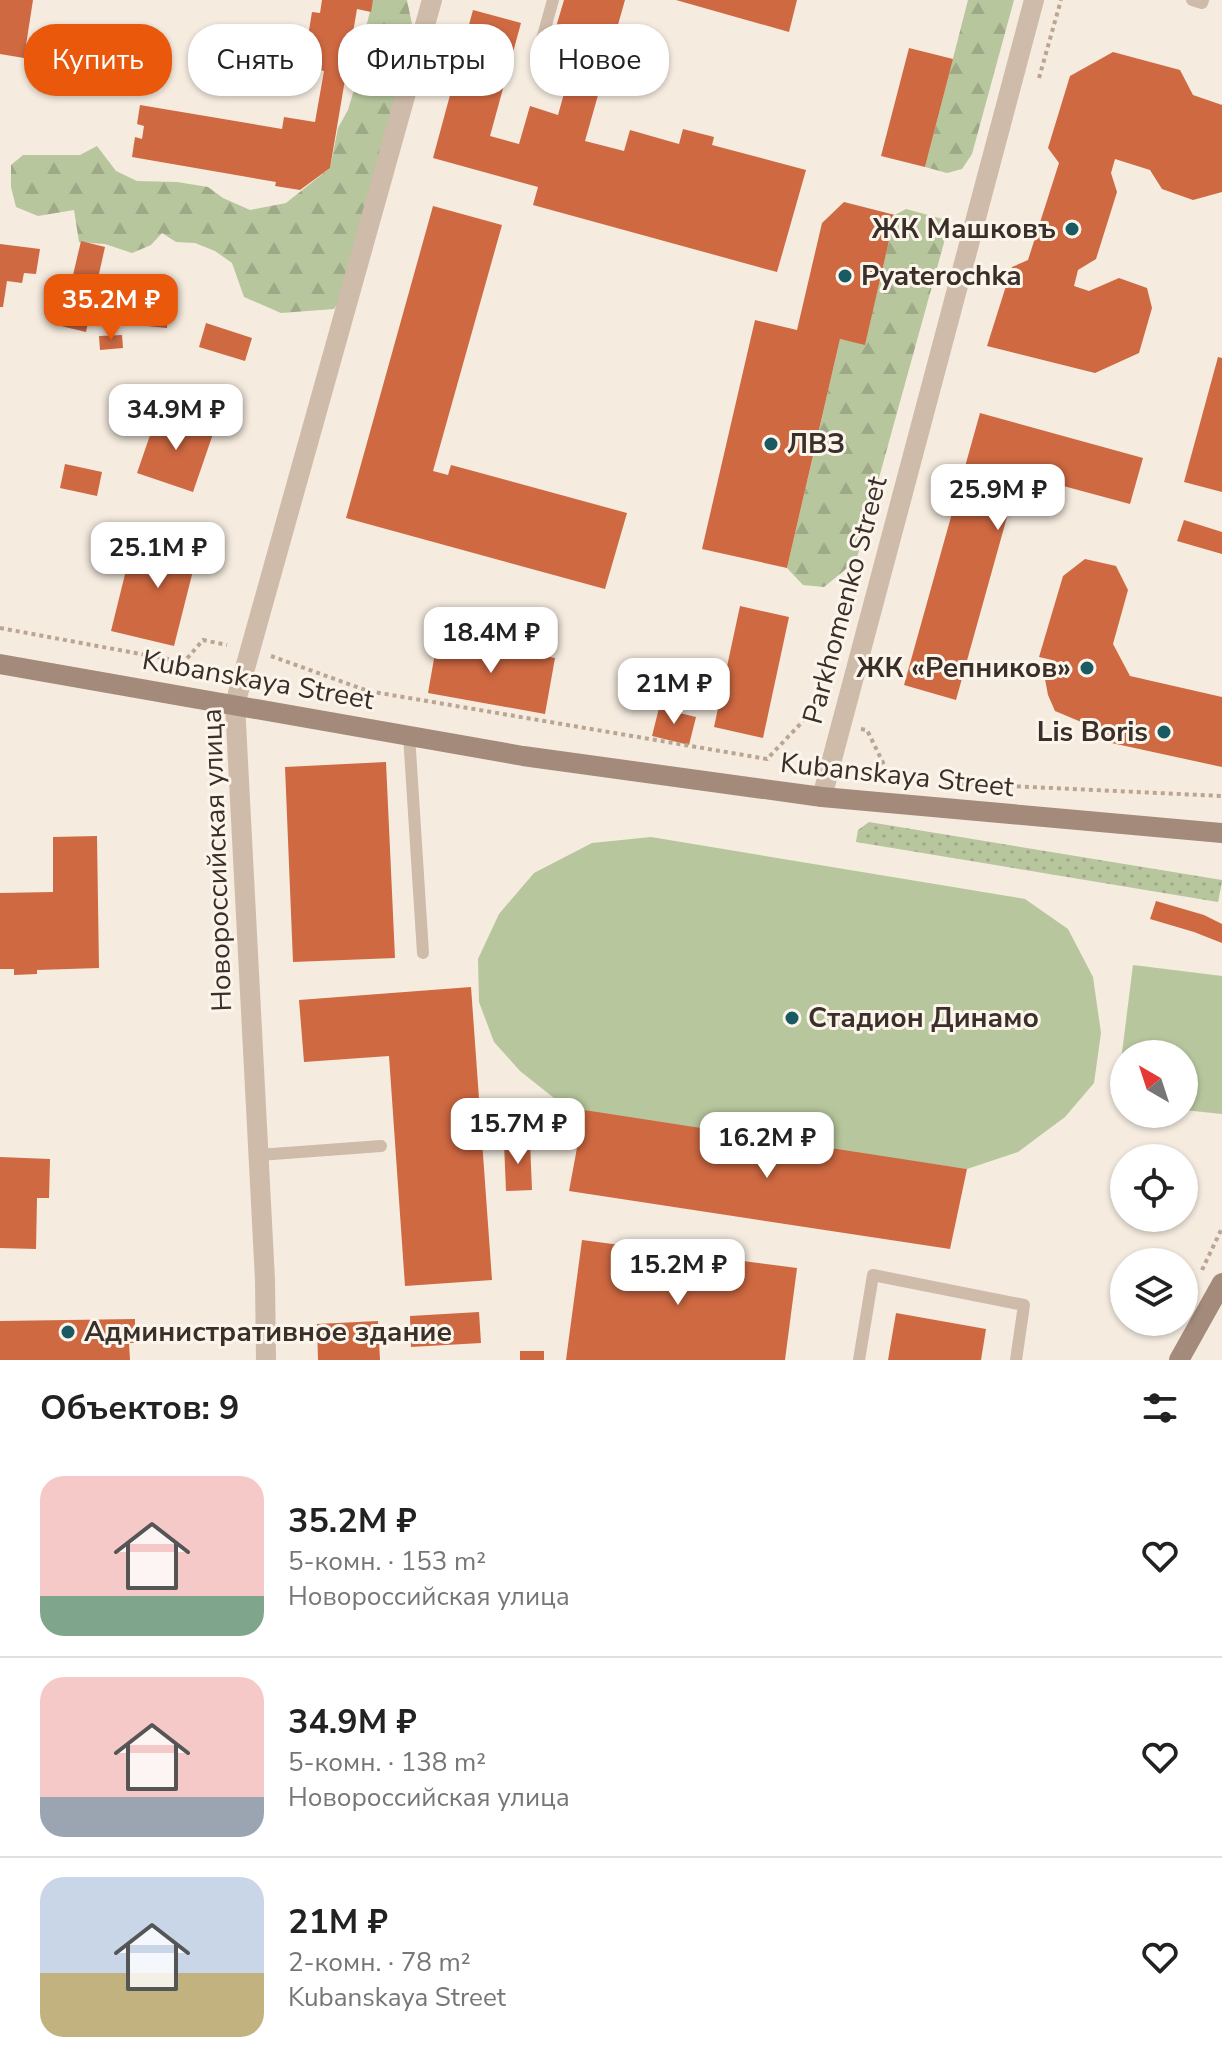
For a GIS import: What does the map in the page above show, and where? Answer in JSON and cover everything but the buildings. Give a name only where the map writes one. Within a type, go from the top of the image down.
[{"type":"main road","name":"Kubanskaya Street","points":[[0,664],[523,756],[822,797],[1222,833]]},
{"type":"main road","points":[[1179,1360],[1222,1283]]},
{"type":"street","name":"Новороссийская улица","points":[[266,1360],[259,1155],[235,704],[432,0]]},
{"type":"street","name":"Parkhomenko Street","points":[[822,797],[1034,0]]},
{"type":"lane","points":[[546,24],[553,0]]},
{"type":"lane","points":[[1192,0],[1202,3],[1203,0]]},
{"type":"lane","points":[[409,735],[423,953]]},
{"type":"lane","points":[[259,1155],[381,1146]]},
{"type":"lane","points":[[859,1360],[873,1275],[1024,1305],[1016,1360]]},
{"type":"path","points":[[0,628],[184,662],[203,640],[291,661],[368,691],[767,759],[805,719],[867,730],[890,781],[906,781]]},
{"type":"path","points":[[938,783],[1222,796]]},
{"type":"green space","points":[[373,0],[407,0],[412,24],[367,24]]},
{"type":"green space","points":[[968,0],[1014,0],[972,154],[962,169],[947,173],[925,167]]},
{"type":"green space","points":[[352,96],[396,96],[348,287],[334,309],[281,313],[244,297],[232,263],[215,251],[195,243],[176,242],[162,233],[151,245],[132,253],[105,244],[79,242],[74,210],[38,216],[16,207],[11,187],[11,165],[23,155],[80,155],[97,146],[116,171],[137,181],[208,187],[223,198],[250,210],[286,203],[330,168],[338,128]]},
{"type":"green space","points":[[906,209],[950,221],[856,561],[824,587],[803,585],[787,568],[840,339],[865,344],[895,215]]},
{"type":"green space","points":[[869,822],[1222,882],[1218,902],[856,842],[858,830]]},
{"type":"green space","name":"Стадион Динамо","points":[[651,837],[1025,899],[1068,929],[1093,977],[1101,1033],[1094,1083],[1065,1117],[1018,1152],[967,1169],[604,1117],[554,1098],[520,1071],[494,1042],[479,1002],[478,959],[499,914],[534,873],[592,843]]},
{"type":"green space","points":[[1133,965],[1222,976],[1222,1114],[1198,1111],[1198,1040],[1124,1040]]},
{"type":"place","name":"ЖК Машковъ","points":[[1072,229]]},
{"type":"place","name":"Pyaterochka","points":[[845,276]]},
{"type":"place","name":"ЛВЗ","points":[[771,444]]},
{"type":"place","name":"ЖК «Репников»","points":[[1087,668]]},
{"type":"place","name":"Lis Boris","points":[[1164,732]]},
{"type":"place","name":"Стадион Динамо","points":[[792,1018]]},
{"type":"place","name":"Административное здание","points":[[68,1332]]}]
